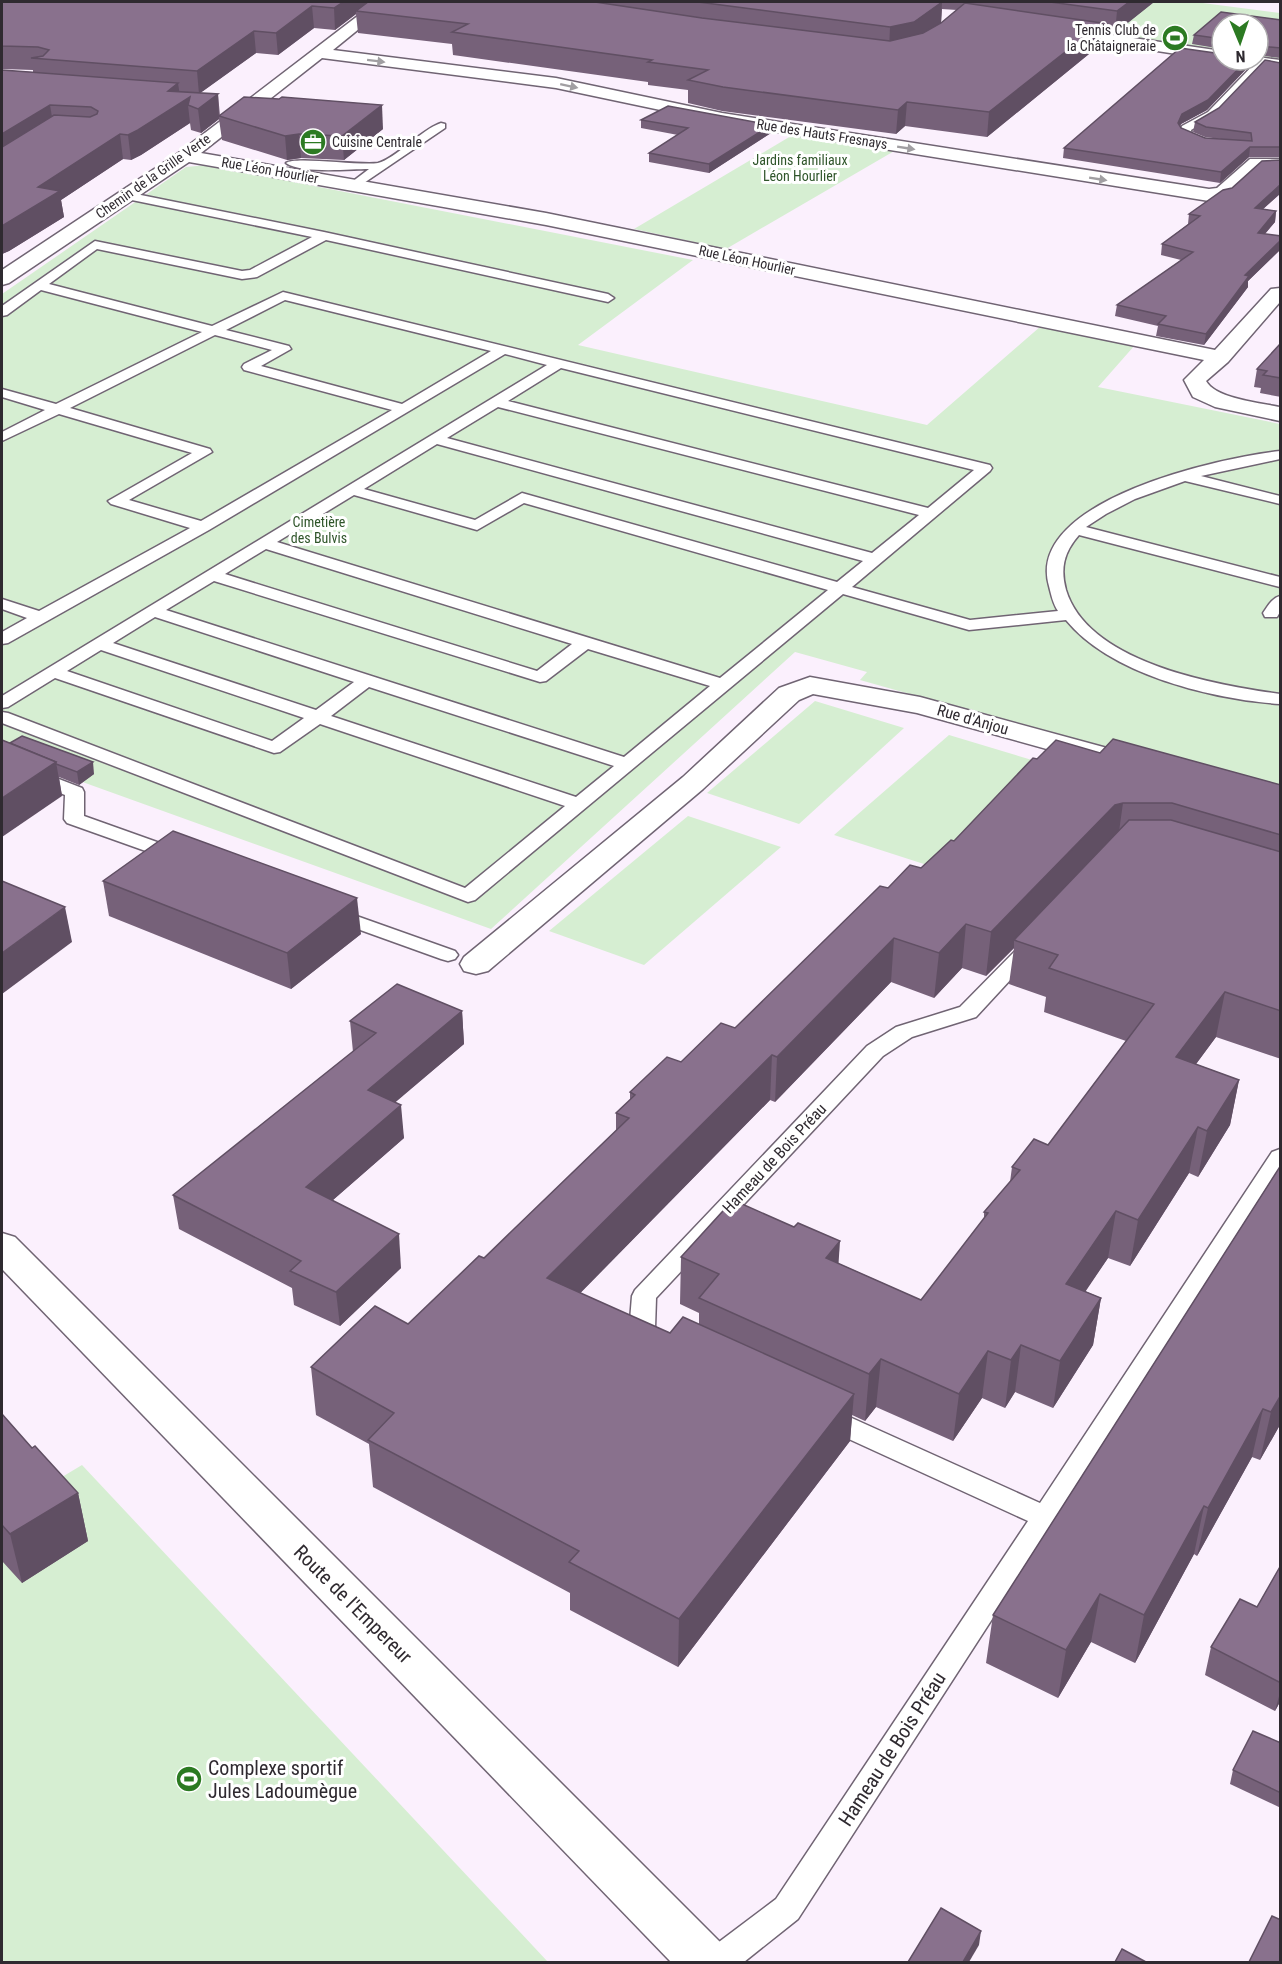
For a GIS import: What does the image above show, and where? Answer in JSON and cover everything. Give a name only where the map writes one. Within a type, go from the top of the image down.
[{"type":"street","name":"Chemin de la Grille Verte","points":[[2,279],[186,156],[385,2]]},
{"type":"street","points":[[1047,30],[1210,54]]},
{"type":"street","name":"Rue des Hauts Fresnays","points":[[318,53],[556,83],[722,118],[1119,183],[1209,195],[1223,192],[1256,163],[1281,164]]},
{"type":"street","points":[[228,103],[249,105]]},
{"type":"street","name":"Rue Léon Hourlier","points":[[186,156],[558,221],[1220,357]]},
{"type":"street","points":[[1280,292],[1220,357],[1195,380],[1201,392],[1223,402],[1281,414]]},
{"type":"street","name":"Rue d'Anjou","points":[[462,960],[693,783],[789,694],[810,685],[920,705],[1125,762]]},
{"type":"street","name":"Route de l'Empereur","points":[[2,1246],[705,1962]]},
{"type":"lane","points":[[1216,143],[1188,138],[1185,134],[1186,128],[1212,114],[1247,72]]},
{"type":"lane","points":[[354,185],[441,126]]},
{"type":"lane","points":[[292,163],[315,166],[381,166]]},
{"type":"lane","points":[[126,196],[609,298]]},
{"type":"lane","points":[[2,312],[94,246],[242,275],[253,274],[324,236]]},
{"type":"lane","points":[[38,285],[284,349],[249,367],[402,408]]},
{"type":"lane","points":[[2,437],[282,296],[985,468],[468,896],[2,717]]},
{"type":"lane","points":[[2,639],[203,527],[501,351]]},
{"type":"lane","points":[[2,703],[558,364]]},
{"type":"lane","points":[[2,393],[206,452],[116,501],[203,527]]},
{"type":"lane","points":[[496,402],[931,513]]},
{"type":"lane","points":[[435,439],[875,559]]},
{"type":"lane","points":[[1281,455],[1232,463],[1183,476],[1105,509],[1074,529],[1061,545],[1055,558],[1059,602],[1069,615],[1101,643],[1157,672],[1212,690],[1281,699]]},
{"type":"lane","points":[[1183,476],[1281,500]]},
{"type":"lane","points":[[352,490],[477,525],[522,498],[969,625],[1069,615]]},
{"type":"lane","points":[[1074,529],[1281,582]]},
{"type":"lane","points":[[264,543],[724,685]]},
{"type":"lane","points":[[212,575],[540,677],[585,643]]},
{"type":"lane","points":[[2,604],[39,617]]},
{"type":"lane","points":[[153,611],[627,764]]},
{"type":"lane","points":[[99,644],[579,804]]},
{"type":"lane","points":[[53,672],[274,748],[367,680]]},
{"type":"lane","points":[[2,763],[75,792],[74,819],[195,863]]},
{"type":"lane","points":[[316,907],[462,960]]},
{"type":"lane","name":"Hameau de Bois Préau","points":[[674,1348],[642,1333],[644,1296],[876,1051],[904,1032],[968,1012],[1047,929]]},
{"type":"lane","name":"Hameau de Bois Préau","points":[[719,1962],[787,1909],[1281,1157]]},
{"type":"lane","points":[[801,1405],[1045,1517]]},
{"type":"green space","name":"Tennis Club de la Châtaigneraie","points":[[979,2],[1195,2],[1280,13],[1280,60],[1270,58],[1270,12],[1210,12],[1210,49],[964,14]]},
{"type":"green space","name":"Jardins familiaux Léon Hourlier","points":[[796,133],[896,150],[726,249],[634,229]]},
{"type":"green space","name":"Cimetière des Bulvis","points":[[207,165],[693,260],[578,345],[927,425],[1041,326],[1135,345],[1098,387],[1280,424],[1280,798],[860,680],[867,672],[795,652],[491,929],[2,753],[2,294],[186,167]]},
{"type":"green space","points":[[815,701],[904,728],[799,824],[707,793]]},
{"type":"green space","points":[[949,735],[1042,763],[927,865],[834,835]]},
{"type":"green space","points":[[688,816],[781,847],[644,965],[549,931]]},
{"type":"green space","name":"Complexe sportif Jules Ladoumègue","points":[[82,1465],[548,1962],[2,1962],[2,1513]]},
{"type":"building","points":[[2,2],[343,2],[334,8],[312,6],[276,33],[254,31],[197,71],[31,58],[43,56],[49,50],[38,47],[2,46]]},
{"type":"building","points":[[368,2],[595,2],[702,18],[890,41],[923,33],[941,23],[965,3],[1102,23],[989,112],[907,102],[898,110],[723,87],[688,80],[708,70],[452,32],[468,24],[356,11]]},
{"type":"building","points":[[698,2],[942,2],[914,22],[890,27]]},
{"type":"building","points":[[1050,2],[1129,2],[1117,11]]},
{"type":"building","points":[[1270,19],[1281,20],[1281,48],[1270,47]]},
{"type":"building","points":[[1210,21],[1210,37],[1194,35]]},
{"type":"building","points":[[1180,48],[1210,52],[1210,72],[1235,72],[1208,100],[1182,114],[1178,123],[1181,128],[1205,138],[1252,141],[1251,133],[1206,127],[1195,122],[1219,108],[1254,72],[1270,72],[1270,61],[1281,63],[1281,147],[1250,147],[1221,172],[1064,148]]},
{"type":"building","points":[[2,70],[178,83],[168,91],[218,94],[198,109],[188,105],[190,97],[138,130],[128,135],[120,134],[38,187],[60,191],[2,226],[2,147],[54,115],[90,117],[98,111],[91,107],[50,105],[2,134]]},
{"type":"building","points":[[244,97],[279,99],[282,97],[382,105],[342,136],[299,134],[285,136],[219,116]]},
{"type":"building","points":[[668,106],[771,125],[709,164],[649,153],[688,128],[641,120]]},
{"type":"building","points":[[1281,160],[1281,184],[1255,208],[1276,211],[1258,233],[1281,236],[1281,240],[1245,275],[1249,276],[1206,334],[1158,324],[1166,316],[1117,305],[1193,252],[1162,244],[1200,216],[1189,214],[1223,190],[1232,188],[1262,161]]},
{"type":"building","points":[[1281,343],[1281,378],[1263,375],[1267,371],[1257,369]]},
{"type":"building","points":[[22,736],[93,762],[77,772],[10,743]]},
{"type":"building","points":[[1113,739],[1281,785],[1281,835],[1172,803],[1115,805],[991,932],[966,924],[939,953],[894,938],[777,1057],[772,1055],[547,1278],[670,1333],[683,1317],[854,1394],[679,1619],[569,1562],[579,1551],[368,1440],[394,1413],[311,1367],[375,1306],[408,1324],[479,1256],[484,1258],[629,1118],[616,1113],[635,1095],[630,1092],[667,1057],[681,1062],[721,1023],[735,1028],[880,886],[888,888],[910,865],[921,868],[951,840],[954,841],[1033,758],[1037,759],[1056,740],[1100,753]]},
{"type":"building","points":[[2,740],[56,762],[2,798]]},
{"type":"building","points":[[1129,820],[1171,820],[1281,852],[1281,1011],[1225,992],[1176,1057],[1239,1080],[1207,1131],[1198,1127],[1138,1220],[1116,1211],[1066,1284],[1101,1298],[1060,1361],[1021,1345],[1011,1360],[988,1351],[959,1394],[881,1359],[869,1374],[699,1298],[719,1274],[681,1257],[733,1200],[794,1227],[798,1223],[840,1241],[826,1258],[921,1300],[988,1213],[984,1212],[1020,1170],[1012,1167],[1034,1139],[1048,1145],[1154,1004],[1049,968],[1058,955],[1014,940]]},
{"type":"building","points":[[173,831],[357,898],[287,953],[103,881]]},
{"type":"building","points":[[2,881],[65,907],[2,953]]},
{"type":"building","points":[[397,984],[462,1011],[368,1090],[401,1105],[306,1187],[399,1234],[336,1292],[290,1271],[301,1261],[173,1195],[376,1033],[350,1021]]},
{"type":"building","points":[[1281,1165],[1281,1395],[1271,1412],[1263,1409],[1208,1508],[1204,1506],[1144,1615],[1100,1594],[1066,1650],[993,1615]]},
{"type":"building","points":[[2,1414],[32,1448],[35,1446],[78,1493],[10,1534],[2,1525]]},
{"type":"building","points":[[1281,1565],[1281,1683],[1211,1647],[1240,1599],[1257,1607]]},
{"type":"building","points":[[1253,1731],[1281,1743],[1281,1793],[1233,1770]]},
{"type":"building","points":[[941,1908],[981,1931],[963,1962],[908,1962]]},
{"type":"building","points":[[1272,1916],[1281,1920],[1281,1962],[1249,1962]]},
{"type":"building","points":[[1122,1949],[1146,1962],[1115,1962]]},
{"type":"place","name":"Tennis Club de la Châtaigneraie","points":[[1175,38]]},
{"type":"place","name":"Cuisine Centrale","points":[[313,142]]},
{"type":"place","name":"Complexe sportif Jules Ladoumègue","points":[[189,1779]]}]
